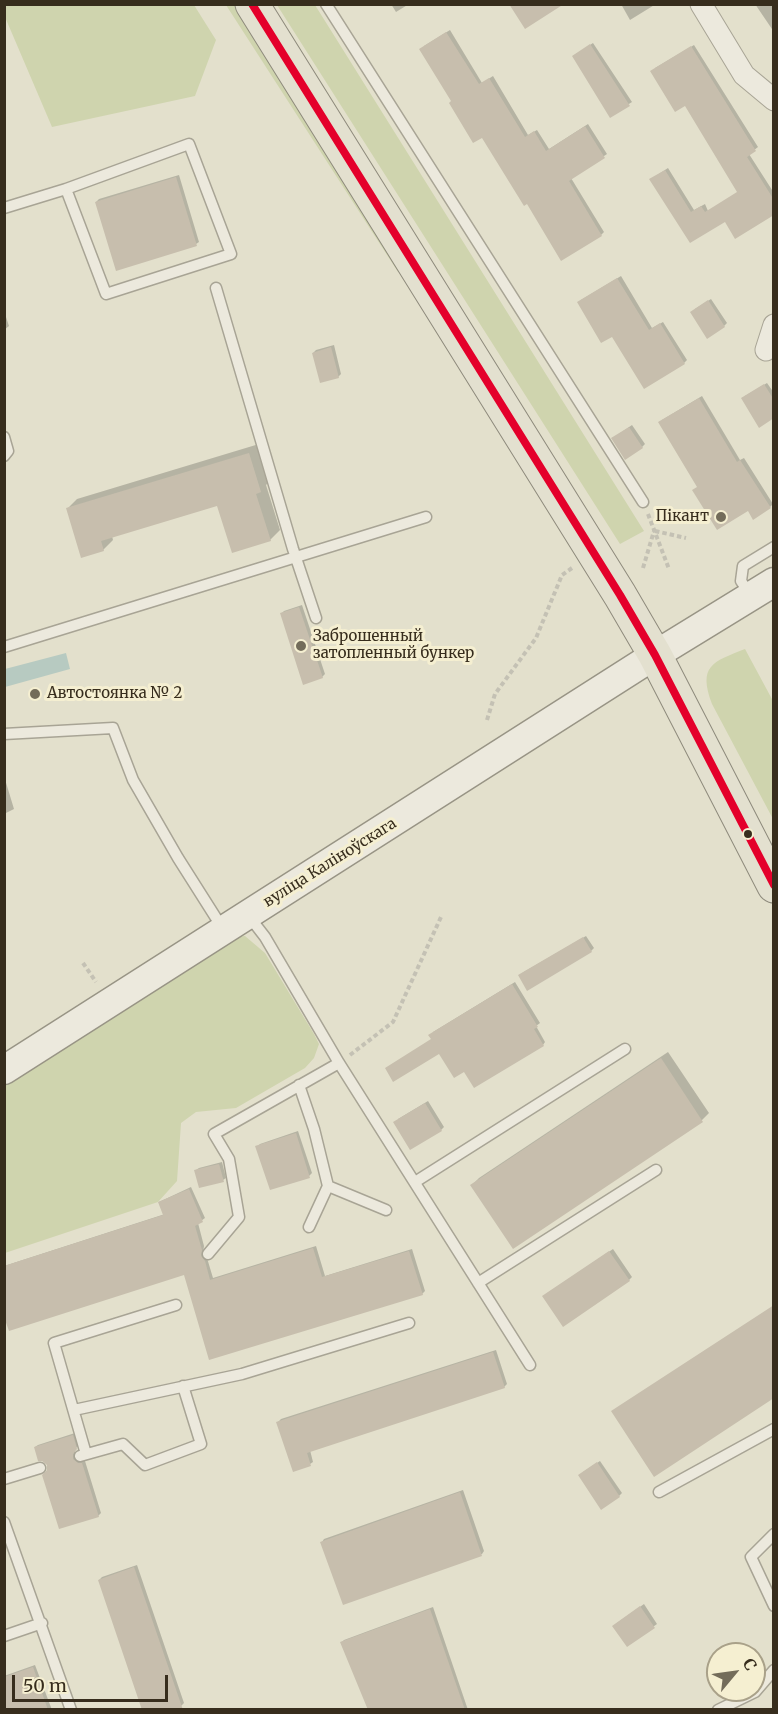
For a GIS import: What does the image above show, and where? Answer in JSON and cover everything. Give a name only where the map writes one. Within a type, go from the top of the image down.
[{"type":"main road","points":[[252,4],[620,595],[655,655],[774,886]]},
{"type":"street","points":[[701,4],[744,75],[774,100]]},
{"type":"street","points":[[766,350],[774,325]]},
{"type":"street","name":"вуліца Каліноўскага","points":[[4,1070],[762,589]]},
{"type":"lane","points":[[326,4],[643,502]]},
{"type":"lane","points":[[4,208],[66,189],[189,144],[231,254],[106,294],[66,189]]},
{"type":"lane","points":[[216,288],[316,618]]},
{"type":"lane","points":[[4,437],[8,451],[4,456]]},
{"type":"lane","points":[[4,647],[426,517]]},
{"type":"lane","points":[[762,589],[741,581],[743,566],[774,547]]},
{"type":"lane","points":[[4,734],[113,728],[133,780],[178,858],[223,929]]},
{"type":"lane","points":[[248,915],[265,937],[339,1063],[530,1365]]},
{"type":"lane","points":[[415,1182],[625,1049]]},
{"type":"lane","points":[[208,1254],[239,1217],[230,1159],[214,1134],[339,1063]]},
{"type":"lane","points":[[299,1085],[314,1129],[328,1186],[309,1227]]},
{"type":"lane","points":[[478,1283],[656,1170]]},
{"type":"lane","points":[[328,1186],[386,1210]]},
{"type":"lane","points":[[176,1305],[54,1343],[74,1410],[83,1455],[123,1443],[145,1465],[201,1444],[183,1386]]},
{"type":"lane","points":[[74,1410],[242,1374],[409,1323]]},
{"type":"lane","points":[[659,1492],[774,1429]]},
{"type":"lane","points":[[4,1479],[40,1468]]},
{"type":"lane","points":[[4,1522],[42,1623],[71,1710]]},
{"type":"lane","points":[[774,1534],[751,1557],[774,1606]]},
{"type":"lane","points":[[4,1636],[42,1623]]},
{"type":"lane","points":[[718,1710],[755,1692],[774,1670]]},
{"type":"path","points":[[654,531],[686,538]]},
{"type":"path","points":[[643,568],[654,531]]},
{"type":"path","points":[[654,531],[669,569]]},
{"type":"path","points":[[487,720],[495,694],[536,638],[562,575],[576,566]]},
{"type":"path","points":[[339,1063],[393,1022],[441,917]]},
{"type":"green space","points":[[4,5],[194,5],[216,40],[195,96],[52,127],[5,17]]},
{"type":"green space","points":[[226,5],[238,5],[406,268],[398,272]]},
{"type":"green space","points":[[277,5],[315,5],[644,531],[620,544]]},
{"type":"green space","points":[[745,649],[773,701],[773,819],[712,704],[708,691],[708,673],[711,667],[716,662]]},
{"type":"green space","points":[[245,936],[265,953],[314,1034],[319,1044],[314,1058],[305,1068],[236,1108],[196,1112],[181,1123],[177,1181],[158,1202],[5,1253],[5,1081],[230,937]]},
{"type":"shaded area","points":[[66,653],[70,669],[5,687],[5,669]]},
{"type":"building","points":[[509,4],[564,4],[525,29]]},
{"type":"building","points":[[446,32],[479,84],[489,78],[525,137],[534,131],[546,151],[585,126],[605,158],[569,181],[602,236],[561,261],[527,204],[524,206],[482,138],[473,143],[449,103],[451,101],[419,49]]},
{"type":"building","points":[[590,44],[630,106],[610,118],[572,56]]},
{"type":"building","points":[[691,46],[756,151],[747,157],[774,200],[774,215],[735,239],[725,222],[690,243],[649,179],[665,170],[691,212],[701,206],[705,212],[737,192],[685,106],[675,112],[650,71]]},
{"type":"building","points":[[176,177],[197,246],[116,271],[95,202]]},
{"type":"building","points":[[617,278],[649,330],[660,323],[685,364],[644,389],[612,337],[601,343],[577,302]]},
{"type":"building","points":[[708,300],[725,327],[707,339],[690,312]]},
{"type":"building","points":[[331,347],[339,378],[320,383],[312,353]]},
{"type":"building","points":[[764,384],[774,400],[774,418],[759,428],[741,398]]},
{"type":"building","points":[[699,398],[737,462],[740,460],[771,508],[753,520],[748,511],[717,530],[692,490],[697,487],[658,422]]},
{"type":"building","points":[[629,427],[643,448],[625,460],[611,438]]},
{"type":"building","points":[[249,453],[261,492],[256,494],[271,541],[232,553],[217,506],[101,541],[104,551],[81,558],[66,508]]},
{"type":"building","name":"Заброшенный затопленный бункер","points":[[299,607],[323,678],[303,685],[280,613]]},
{"type":"building","points":[[583,937],[592,952],[527,991],[518,975]]},
{"type":"building","points":[[512,984],[538,1027],[534,1029],[544,1046],[474,1088],[464,1072],[454,1078],[439,1054],[393,1082],[385,1068],[431,1039],[428,1035]]},
{"type":"building","points":[[661,1058],[703,1122],[513,1249],[470,1185]]},
{"type":"building","points":[[425,1103],[442,1131],[410,1150],[393,1122]]},
{"type":"building","points":[[296,1133],[310,1178],[270,1190],[255,1146]]},
{"type":"building","points":[[219,1164],[224,1182],[199,1188],[194,1170]]},
{"type":"building","points":[[189,1189],[203,1222],[195,1226],[202,1250],[201,1256],[205,1261],[210,1280],[313,1248],[322,1277],[409,1251],[423,1295],[209,1360],[184,1275],[9,1331],[4,1317],[4,1266],[163,1215],[158,1202]]},
{"type":"building","points":[[609,1251],[630,1281],[563,1327],[542,1296]]},
{"type":"building","points":[[774,1305],[774,1398],[654,1477],[611,1411]]},
{"type":"building","points":[[493,1352],[505,1388],[307,1453],[311,1466],[293,1472],[276,1422]]},
{"type":"building","points":[[73,1435],[77,1449],[73,1454],[73,1459],[82,1463],[99,1517],[59,1529],[42,1475],[47,1470],[47,1465],[38,1461],[34,1447]]},
{"type":"building","points":[[597,1462],[620,1497],[601,1510],[578,1475]]},
{"type":"building","points":[[460,1492],[482,1556],[343,1605],[320,1542]]},
{"type":"building","points":[[134,1567],[183,1710],[142,1710],[98,1580]]},
{"type":"building","points":[[640,1606],[655,1628],[627,1647],[612,1626]]},
{"type":"building","points":[[430,1609],[465,1710],[368,1710],[340,1642]]},
{"type":"building","points":[[33,1667],[48,1710],[4,1710],[4,1677]]},
{"type":"transit line","points":[[252,4],[620,595],[655,655],[774,885]]},
{"type":"place","name":"Пікант","points":[[721,517]]},
{"type":"place","name":"Заброшенный затопленный бункер","points":[[301,646]]},
{"type":"place","name":"Автостоянка № 2","points":[[35,694]]}]
